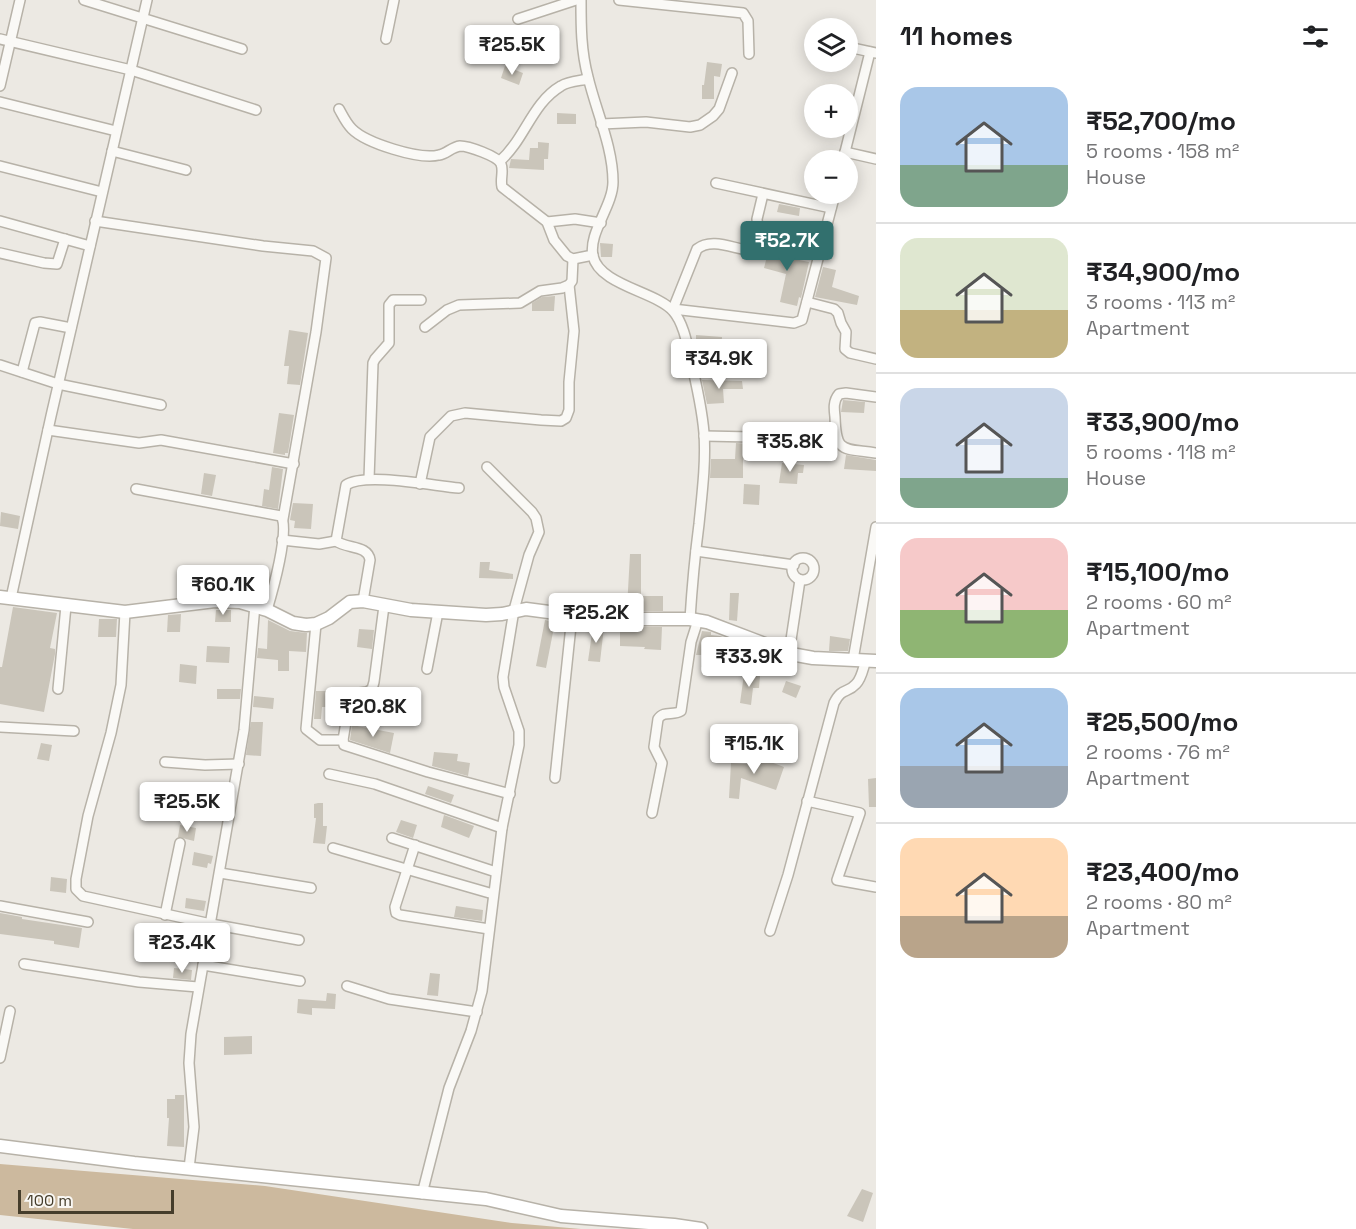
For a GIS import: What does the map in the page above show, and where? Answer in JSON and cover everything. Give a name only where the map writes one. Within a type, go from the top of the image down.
[{"type":"street","points":[[0,86],[5,40],[20,0]]},
{"type":"street","points":[[84,0],[143,16],[242,49]]},
{"type":"street","points":[[147,0],[48,430],[5,597],[125,612],[215,601],[240,602],[255,605],[293,623],[306,625],[316,624],[329,618],[350,602],[486,615],[502,614],[514,610],[539,609],[602,619],[694,619],[789,653],[813,658],[871,661],[854,686],[838,694],[834,703],[788,875],[770,931]]},
{"type":"street","points":[[387,39],[394,0]]},
{"type":"street","points":[[518,19],[576,0]]},
{"type":"street","points":[[581,0],[582,47],[588,79],[612,168],[612,195],[593,244],[592,255],[603,272],[673,309],[794,323],[802,320],[832,204]]},
{"type":"street","points":[[619,0],[743,13],[748,21],[749,54]]},
{"type":"street","points":[[5,40],[130,70],[256,110]]},
{"type":"street","points":[[846,150],[873,53],[858,49]]},
{"type":"street","points":[[601,123],[646,123],[690,127],[700,125],[719,109],[732,73]]},
{"type":"street","points":[[500,161],[515,146],[544,99],[568,82],[588,79]]},
{"type":"street","points":[[0,102],[116,131]]},
{"type":"street","points":[[339,109],[348,124],[360,135],[397,150],[436,156],[454,148],[465,147],[500,161],[502,166],[500,181],[504,190],[547,222],[559,248],[573,259],[592,255]]},
{"type":"street","points":[[112,151],[186,170]]},
{"type":"street","points":[[858,157],[876,159]]},
{"type":"street","points":[[0,165],[102,192]]},
{"type":"street","points":[[716,183],[831,208]]},
{"type":"street","points":[[673,309],[697,249],[711,243],[755,251],[759,245],[757,219],[763,194]]},
{"type":"street","points":[[547,222],[575,219],[601,223]]},
{"type":"street","points":[[0,221],[90,246]]},
{"type":"street","points":[[95,221],[313,252],[326,258],[294,464],[283,519],[278,572],[267,610]]},
{"type":"street","points":[[0,253],[57,264],[65,239]]},
{"type":"street","points":[[425,327],[447,310],[459,305],[520,303],[540,291],[569,285],[572,281],[573,259]]},
{"type":"street","points":[[420,484],[430,437],[451,416],[465,413],[540,420],[561,421],[566,418],[569,410],[574,331],[569,285]]},
{"type":"street","points":[[369,479],[373,363],[389,343],[390,302],[421,300]]},
{"type":"street","points":[[807,302],[834,309],[838,313],[846,332],[846,349],[850,353],[876,359]]},
{"type":"street","points":[[652,813],[662,763],[654,747],[658,719],[665,713],[677,714],[681,711],[694,619],[696,550],[702,489],[704,436],[701,410],[688,347],[673,309]]},
{"type":"street","points":[[22,372],[35,323],[71,328]]},
{"type":"street","points":[[0,365],[58,384],[161,405]]},
{"type":"street","points":[[876,397],[839,394],[835,398],[834,405],[835,438],[838,444],[846,448],[876,453]]},
{"type":"street","points":[[48,430],[140,443],[161,440],[294,464]]},
{"type":"street","points":[[704,436],[795,438]]},
{"type":"street","points":[[422,1194],[449,1088],[477,1012],[482,991],[502,828],[517,761],[519,731],[504,687],[503,677],[514,610],[529,555],[539,532],[532,512],[487,467]]},
{"type":"street","points":[[336,541],[346,485],[352,481],[369,479],[459,489]]},
{"type":"street","points":[[136,489],[281,516],[283,519]]},
{"type":"street","points":[[853,660],[872,574],[876,527]]},
{"type":"street","points":[[282,540],[319,544],[336,541],[341,545],[366,551],[370,555],[370,561],[363,602]]},
{"type":"street","points":[[696,550],[794,565],[802,559],[809,560],[813,565],[812,575],[800,580],[794,575],[794,565]]},
{"type":"street","points":[[789,653],[800,580]]},
{"type":"street","points":[[189,1168],[194,1127],[189,1063],[191,1034],[239,764],[250,675],[255,605]]},
{"type":"street","points":[[58,689],[66,606]]},
{"type":"street","points":[[384,606],[372,689],[352,694],[344,745],[510,794]]},
{"type":"street","points":[[125,612],[121,685],[111,733],[88,816],[76,889],[83,896],[165,915],[299,940]]},
{"type":"street","points":[[427,669],[438,612]]},
{"type":"street","points":[[555,778],[572,616]]},
{"type":"street","points":[[316,624],[306,729],[320,740],[344,740]]},
{"type":"street","points":[[0,727],[74,731]]},
{"type":"street","points":[[165,762],[205,765],[239,764]]},
{"type":"street","points":[[329,774],[375,784],[502,828]]},
{"type":"street","points":[[807,801],[860,813],[837,880],[876,887]]},
{"type":"street","points":[[392,838],[496,872]]},
{"type":"street","points":[[165,915],[180,843]]},
{"type":"street","points":[[414,845],[395,907],[396,913],[489,929]]},
{"type":"street","points":[[333,848],[493,894]]},
{"type":"street","points":[[220,873],[311,888]]},
{"type":"street","points":[[0,906],[88,922]]},
{"type":"street","points":[[24,964],[139,982],[198,987]]},
{"type":"street","points":[[203,965],[300,981]]},
{"type":"street","points":[[347,986],[389,999],[477,1012]]},
{"type":"street","points":[[0,1058],[10,1011]]},
{"type":"street","points":[[0,1146],[486,1200],[561,1215],[700,1229]]},
{"type":"shaded area","points":[[0,1164],[265,1186],[512,1223],[581,1229],[133,1229],[0,1215]]},
{"type":"building","points":[[707,62],[722,64],[720,77],[714,76],[714,99],[702,99],[702,85],[704,85]]},
{"type":"building","points":[[505,66],[523,73],[519,85],[501,78]]},
{"type":"building","points":[[557,113],[576,114],[576,124],[557,124]]},
{"type":"building","points":[[538,142],[549,143],[548,159],[544,159],[544,170],[509,168],[511,159],[529,160],[530,148],[538,148]]},
{"type":"building","points":[[779,204],[800,208],[799,216],[777,212]]},
{"type":"building","points":[[797,227],[818,232],[816,240],[795,237]]},
{"type":"building","points":[[772,237],[783,240],[779,256],[809,262],[797,306],[780,302],[786,274],[764,268]]},
{"type":"building","points":[[600,243],[613,244],[612,257],[601,257]]},
{"type":"building","points":[[823,267],[836,270],[832,287],[859,296],[857,305],[815,297]]},
{"type":"building","points":[[555,296],[554,311],[532,311],[532,303],[542,297]]},
{"type":"building","points":[[289,330],[308,333],[300,385],[287,384],[289,366],[284,366]]},
{"type":"building","points":[[696,335],[722,337],[721,353],[696,351]]},
{"type":"building","points":[[702,380],[742,381],[743,389],[723,389],[724,403],[707,404]]},
{"type":"building","points":[[843,400],[865,402],[864,413],[841,412]]},
{"type":"building","points":[[279,413],[294,415],[288,453],[285,455],[273,453]]},
{"type":"building","points":[[736,443],[750,444],[749,453],[743,453],[743,478],[710,478],[711,459],[735,459]]},
{"type":"building","points":[[846,455],[876,460],[876,471],[844,469]]},
{"type":"building","points":[[782,463],[804,465],[803,473],[798,473],[797,484],[779,483]]},
{"type":"building","points":[[272,467],[283,469],[278,509],[262,506],[264,489],[269,490]]},
{"type":"building","points":[[204,473],[216,475],[212,496],[201,494]]},
{"type":"building","points":[[744,484],[760,485],[759,505],[743,504]]},
{"type":"building","points":[[293,503],[313,504],[311,529],[294,528],[295,521],[290,520]]},
{"type":"building","points":[[1,512],[20,516],[18,529],[0,526]]},
{"type":"building","points":[[630,554],[641,554],[641,596],[663,596],[663,611],[627,608]]},
{"type":"building","points":[[480,562],[490,562],[489,570],[513,574],[513,579],[479,578]]},
{"type":"building","points":[[730,593],[739,593],[737,621],[729,620]]},
{"type":"building","points":[[13,607],[57,613],[50,648],[55,649],[55,654],[44,712],[0,704],[0,667],[2,667]]},
{"type":"building","points":[[216,610],[231,610],[231,622],[215,622]]},
{"type":"building","points":[[181,614],[180,632],[167,632],[168,615]]},
{"type":"building","points":[[99,619],[117,619],[116,637],[98,637]]},
{"type":"building","points":[[268,620],[290,631],[307,633],[306,652],[289,651],[289,671],[278,671],[278,660],[257,658],[258,648],[267,649]]},
{"type":"building","points":[[545,620],[555,622],[546,668],[536,666]]},
{"type":"building","points":[[593,626],[604,627],[600,662],[588,661]]},
{"type":"building","points":[[620,627],[662,627],[661,650],[620,646]]},
{"type":"building","points":[[359,629],[374,630],[372,649],[357,647]]},
{"type":"building","points":[[702,631],[731,640],[729,665],[715,664],[715,667],[701,667],[702,655],[696,655]]},
{"type":"building","points":[[830,636],[850,639],[848,651],[829,651]]},
{"type":"building","points":[[207,646],[230,647],[229,663],[206,662]]},
{"type":"building","points":[[180,664],[197,666],[196,684],[179,682]]},
{"type":"building","points":[[744,674],[760,676],[759,688],[753,688],[751,705],[740,703]]},
{"type":"building","points":[[786,681],[801,686],[796,698],[782,692]]},
{"type":"building","points":[[217,689],[241,689],[240,699],[217,699]]},
{"type":"building","points":[[316,691],[326,691],[326,707],[322,707],[321,719],[314,719]]},
{"type":"building","points":[[254,696],[274,698],[273,709],[253,707]]},
{"type":"building","points":[[251,722],[263,722],[261,756],[246,755]]},
{"type":"building","points":[[352,725],[394,733],[390,753],[350,740]]},
{"type":"building","points":[[41,743],[52,745],[49,761],[37,759]]},
{"type":"building","points":[[434,752],[458,754],[457,761],[470,763],[468,776],[432,766]]},
{"type":"building","points":[[752,755],[784,767],[776,790],[741,778],[739,799],[729,798],[731,763],[749,764]]},
{"type":"building","points":[[876,778],[876,807],[869,807],[868,779]]},
{"type":"building","points":[[428,786],[454,795],[451,803],[425,794]]},
{"type":"building","points":[[323,803],[323,826],[327,826],[325,844],[313,843],[316,818],[314,818],[314,804]]},
{"type":"building","points":[[444,815],[474,826],[469,838],[441,827]]},
{"type":"building","points":[[401,820],[417,825],[413,838],[396,832]]},
{"type":"building","points":[[180,825],[196,828],[194,841],[178,837]]},
{"type":"building","points":[[194,852],[213,856],[211,864],[208,863],[207,868],[192,865]]},
{"type":"building","points":[[51,877],[67,879],[66,893],[50,891]]},
{"type":"building","points":[[186,898],[206,901],[204,911],[185,908]]},
{"type":"building","points":[[456,906],[483,910],[482,921],[454,917]]},
{"type":"building","points":[[0,913],[22,917],[22,919],[82,928],[79,948],[54,944],[54,941],[0,934]]},
{"type":"building","points":[[185,925],[199,928],[198,953],[188,952],[189,945],[183,944]]},
{"type":"building","points":[[174,968],[192,970],[191,980],[173,978]]},
{"type":"building","points":[[430,973],[440,974],[438,996],[427,995]]},
{"type":"building","points":[[327,993],[336,994],[335,1009],[312,1008],[312,1015],[297,1013],[298,999],[326,1001]]},
{"type":"building","points":[[252,1036],[252,1054],[224,1055],[224,1037]]},
{"type":"building","points":[[175,1095],[184,1095],[184,1147],[167,1146],[169,1118],[167,1118],[167,1099],[175,1099]]},
{"type":"building","points":[[862,1189],[873,1193],[863,1222],[847,1216]]}]
